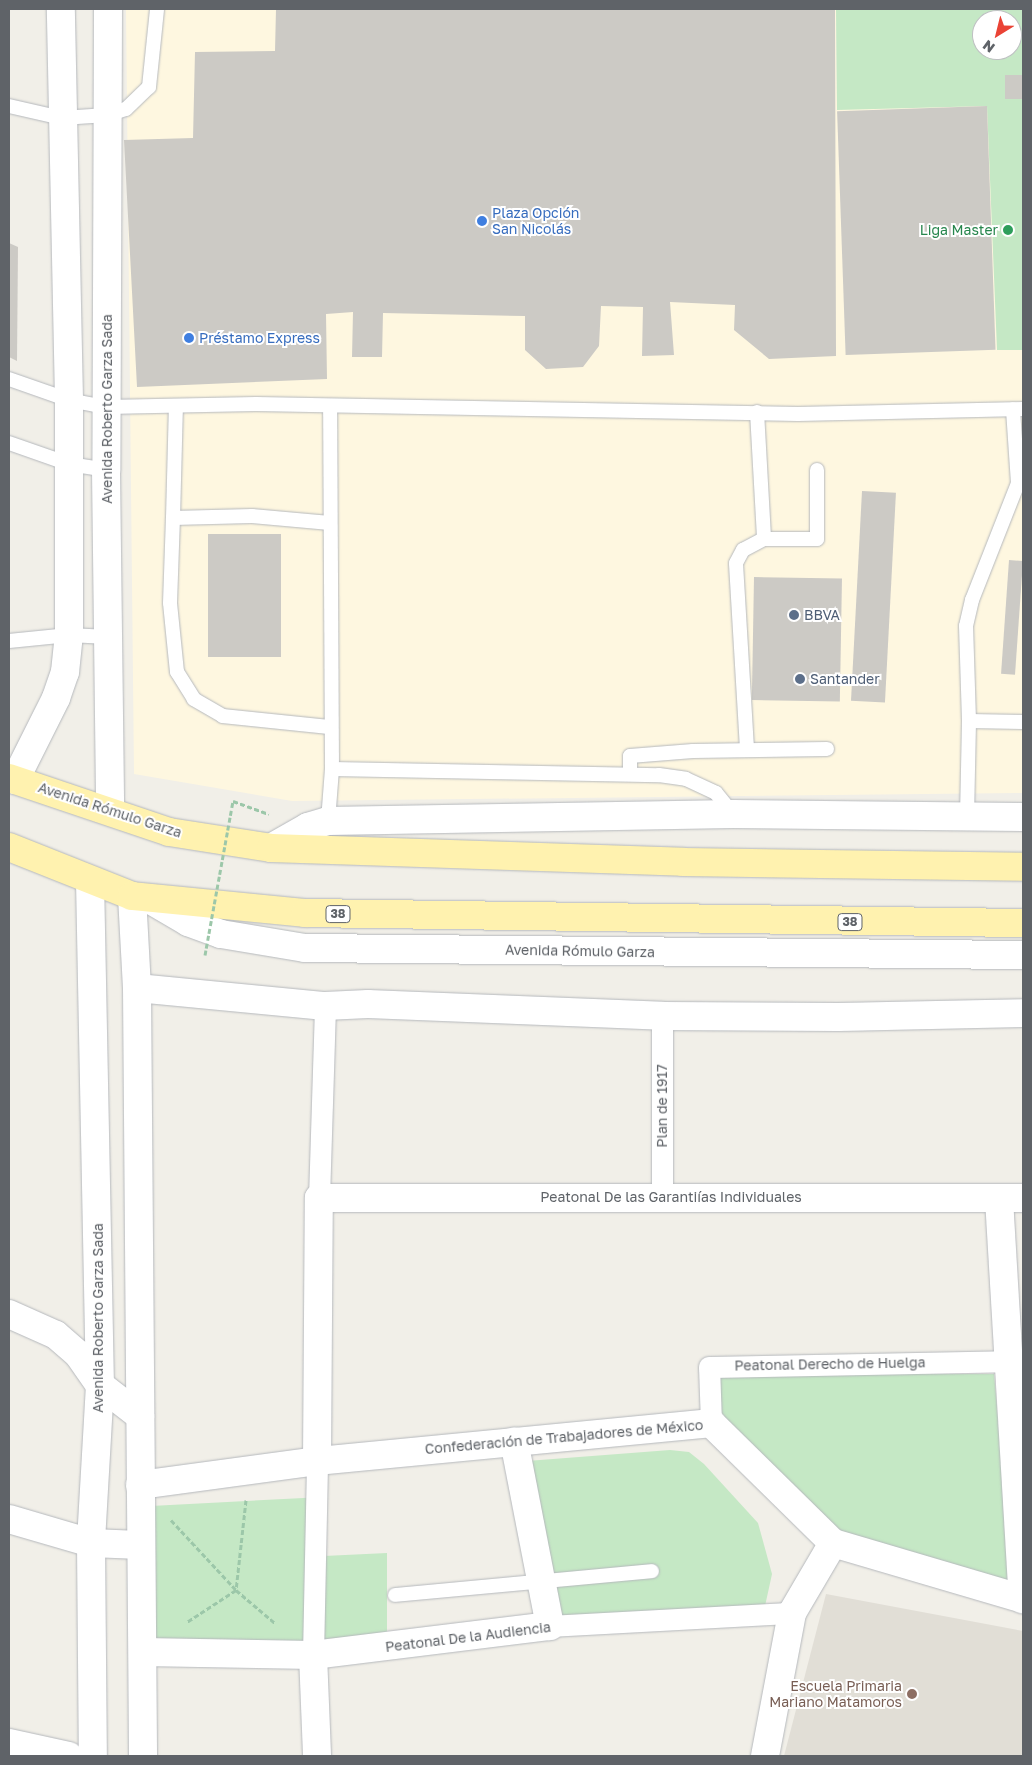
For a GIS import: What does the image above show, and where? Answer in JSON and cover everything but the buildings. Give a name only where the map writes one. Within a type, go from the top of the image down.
[{"type":"main road","name":"Avenida Rómulo Garza","points":[[12,779],[110,810],[169,832],[271,848],[682,862],[1023,867]]},
{"type":"main road","name":"Avenida Rómulo Garza","points":[[9,847],[90,880],[140,897],[306,913],[1023,924]]},
{"type":"street","points":[[12,779],[56,698],[65,672],[69,635],[69,400],[61,9]]},
{"type":"street","name":"Avenida Roberto Garza Sada","points":[[108,9],[106,470],[110,810]]},
{"type":"street","points":[[271,848],[308,827],[328,821],[733,814],[1023,817]]},
{"type":"street","name":"Avenida Roberto Garza Sada","points":[[90,880],[100,1385],[91,1543],[93,1756]]},
{"type":"street","points":[[140,897],[136,988],[140,1545],[143,1652],[142,1756]]},
{"type":"street","name":"Avenida Rómulo Garza","points":[[140,897],[188,922],[221,934],[305,948],[1023,955]]},
{"type":"street","points":[[136,988],[325,1006],[368,1004],[662,1016],[838,1017],[1023,1013]]},
{"type":"street","points":[[317,1756],[313,1655],[325,1006]]},
{"type":"street","name":"Plan de 1917","points":[[662,1016],[662,1197]]},
{"type":"street","name":"Peatonal De las Garantiías Individuales","points":[[320,1198],[1011,1198]]},
{"type":"street","points":[[1011,1198],[1008,1360],[1023,1599]]},
{"type":"street","points":[[9,1314],[56,1335],[78,1354],[100,1385],[140,1416]]},
{"type":"street","name":"Peatonal Derecho de Huelga","points":[[711,1424],[709,1367],[1008,1360]]},
{"type":"street","name":"Confederación de Trabajadores de México","points":[[140,1485],[317,1462],[514,1441],[711,1424],[833,1543],[1023,1599]]},
{"type":"street","points":[[514,1441],[550,1626]]},
{"type":"street","points":[[9,1519],[91,1543],[140,1545]]},
{"type":"street","points":[[765,1756],[792,1613],[833,1543]]},
{"type":"street","name":"Peatonal De la Audiencia","points":[[143,1652],[313,1655],[550,1626],[792,1613]]},
{"type":"street","points":[[13,1749],[69,1756]]},
{"type":"lane","points":[[9,106],[62,118],[107,115],[126,109],[149,87],[157,9]]},
{"type":"lane","points":[[9,378],[69,400],[106,407],[330,406],[757,412],[1018,409],[1018,483],[1010,510],[975,591],[966,626],[969,721],[967,817]]},
{"type":"lane","points":[[176,406],[170,603],[177,672],[185,689],[207,709],[223,716],[329,727]]},
{"type":"lane","points":[[328,821],[332,769],[329,727],[330,406]]},
{"type":"lane","points":[[757,412],[764,539]]},
{"type":"lane","points":[[9,443],[69,464],[106,470]]},
{"type":"lane","points":[[747,750],[736,563],[743,550],[764,539],[817,539],[817,470]]},
{"type":"lane","points":[[173,518],[252,516],[330,523]]},
{"type":"lane","points":[[9,641],[69,635],[108,637]]},
{"type":"lane","points":[[969,721],[1023,722]]},
{"type":"lane","points":[[630,774],[630,756],[827,748]]},
{"type":"lane","points":[[332,769],[630,774],[686,779],[716,793],[733,814]]},
{"type":"lane","points":[[395,1595],[542,1583],[652,1571]]},
{"type":"path","points":[[205,955],[233,801]]},
{"type":"path","points":[[236,1590],[249,1471]]},
{"type":"path","points":[[140,1485],[236,1590],[278,1626]]},
{"type":"path","points":[[182,1626],[236,1590]]},
{"type":"shaded area","points":[[126,9],[836,9],[837,107],[1023,105],[1023,793],[292,801],[134,774]]},
{"type":"shaded area","name":"Escuela Primaria Mariano Matamoros","points":[[826,1594],[1023,1631],[1023,1756],[784,1756]]},
{"type":"green space","name":"Liga Master","points":[[836,9],[1023,9],[1023,350],[997,350],[987,106],[837,110]]},
{"type":"green space","points":[[717,1373],[994,1374],[1014,1588],[840,1535],[721,1420]]},
{"type":"green space","points":[[670,1450],[689,1452],[704,1464],[758,1523],[772,1574],[765,1606],[556,1619],[527,1461]]},
{"type":"green space","points":[[323,1497],[324,1556],[387,1553],[387,1639],[155,1646],[151,1506]]},
{"type":"place","name":"Plaza Opción San Nicolás","points":[[482,221]]},
{"type":"place","name":"Liga Master","points":[[1008,230]]},
{"type":"place","name":"Préstamo Express","points":[[189,338]]},
{"type":"place","name":"BBVA","points":[[794,615]]},
{"type":"place","name":"Santander","points":[[800,679]]},
{"type":"place","name":"Escuela Primaria Mariano Matamoros","points":[[912,1694]]}]
